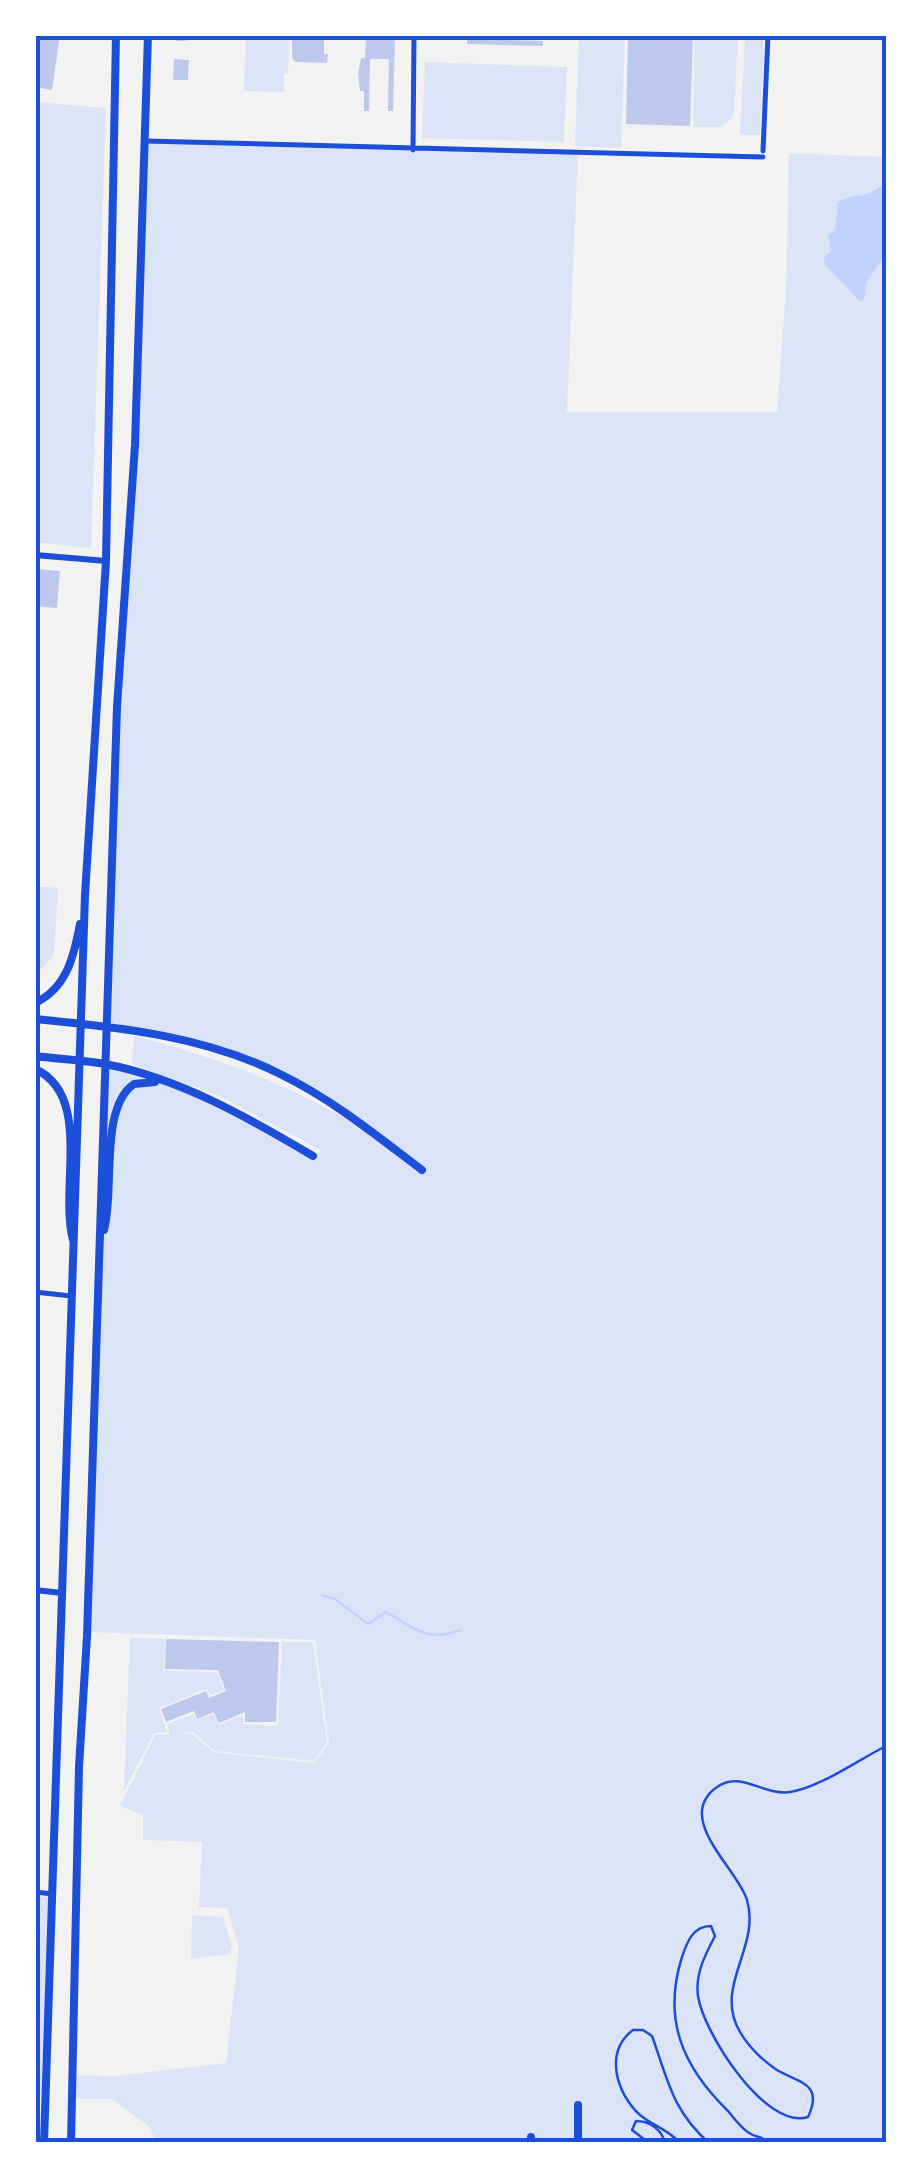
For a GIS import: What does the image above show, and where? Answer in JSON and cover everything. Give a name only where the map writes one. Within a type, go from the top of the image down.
[{"type":"main road","points":[[44,2143],[85,895],[106,561],[116,35]]},
{"type":"main road","points":[[71,2143],[80,1767],[118,707],[135,445],[148,35]]},
{"type":"main road","points":[[35,1003],[54,991],[68,972],[85,895]]},
{"type":"main road","points":[[35,1019],[108,1026],[190,1042],[279,1073],[344,1112],[422,1170]]},
{"type":"main road","points":[[35,1056],[108,1065],[161,1082],[234,1111],[313,1156]]},
{"type":"main road","points":[[35,1069],[57,1085],[69,1111],[67,1204],[76,1256]]},
{"type":"main road","points":[[100,1250],[109,1210],[112,1129],[117,1103],[134,1084],[161,1082]]},
{"type":"main road","points":[[578,2105],[578,2143]]},
{"type":"street","points":[[413,150],[414,35]]},
{"type":"street","points":[[145,141],[413,150],[763,154],[768,35]]},
{"type":"street","points":[[35,555],[106,561]]},
{"type":"street","points":[[35,1292],[74,1296]]},
{"type":"street","points":[[35,1590],[62,1592]]},
{"type":"street","points":[[35,1892],[53,1894]]},
{"type":"path","points":[[769,2143],[747,2132],[706,2088],[686,2060],[678,2038],[675,1998],[679,1966],[694,1932],[711,1926],[715,1936],[699,1972],[703,2015],[730,2064],[752,2092],[797,2118],[808,2117],[813,2097],[808,2086],[772,2066],[747,2042],[735,2022],[730,1994],[749,1942],[750,1917],[740,1884],[705,1832],[705,1803],[714,1788],[732,1781],[775,1793],[798,1790],[886,1746]]},
{"type":"path","points":[[680,2143],[642,2117],[617,2078],[618,2051],[624,2037],[633,2030],[643,2030],[652,2036],[672,2098],[709,2143]]},
{"type":"path","points":[[648,2143],[632,2130],[636,2120],[659,2130],[665,2143]]},
{"type":"shaded area","points":[[246,35],[290,35],[284,92],[244,91]]},
{"type":"shaded area","points":[[579,35],[625,35],[621,148],[575,146]]},
{"type":"shaded area","points":[[695,35],[738,35],[734,116],[722,127],[693,127]]},
{"type":"shaded area","points":[[745,35],[764,35],[760,135],[740,135]]},
{"type":"shaded area","points":[[425,62],[567,67],[564,142],[422,138]]},
{"type":"shaded area","points":[[35,102],[106,108],[91,548],[35,542]]},
{"type":"shaded area","points":[[145,141],[578,153],[567,412],[777,412],[786,289],[789,153],[886,157],[886,2143],[156,2143],[150,2127],[111,2099],[72,2099],[73,2075],[116,2076],[226,2063],[239,1947],[227,1908],[199,1907],[202,1842],[143,1840],[143,1815],[120,1806],[155,1735],[170,1735],[167,1724],[193,1714],[197,1720],[214,1714],[219,1725],[243,1715],[243,1724],[278,1726],[282,1642],[313,1642],[327,1743],[314,1761],[215,1751],[193,1732],[177,1734],[192,1734],[214,1752],[314,1763],[329,1743],[315,1640],[88,1632],[107,1065],[194,1094],[313,1156],[322,1151],[220,1096],[132,1064],[134,1036],[242,1070],[344,1118],[346,1113],[318,1095],[223,1052],[108,1026],[118,697],[135,445]]},
{"type":"shaded area","points":[[35,886],[58,888],[54,956],[35,975]]},
{"type":"shaded area","points":[[130,1638],[165,1639],[164,1671],[217,1672],[224,1690],[210,1695],[206,1689],[159,1708],[167,1732],[154,1733],[124,1791]]},
{"type":"shaded area","points":[[35,1896],[49,1897],[42,2095],[35,2095]]},
{"type":"shaded area","points":[[192,1915],[223,1917],[232,1946],[230,1954],[191,1959]]},
{"type":"water","points":[[886,182],[886,253],[866,283],[864,300],[860,301],[824,264],[831,251],[828,235],[835,230],[838,202],[872,192]]},
{"type":"building","points":[[35,35],[60,35],[52,90],[35,87]]},
{"type":"building","points":[[176,35],[211,35],[211,36],[176,41]]},
{"type":"building","points":[[292,35],[324,35],[327,63],[295,62]]},
{"type":"building","points":[[467,35],[505,35],[505,40],[543,41],[543,46],[467,44]]},
{"type":"building","points":[[628,35],[693,35],[690,126],[626,124]]},
{"type":"building","points":[[366,39],[395,39],[393,111],[388,111],[389,59],[370,59],[369,111],[364,111],[364,91],[360,91],[358,74],[361,58],[365,58]]},
{"type":"building","points":[[174,59],[189,60],[188,80],[173,80]]},
{"type":"building","points":[[35,569],[60,571],[57,608],[35,606]]},
{"type":"building","points":[[166,1639],[279,1642],[276,1722],[245,1722],[245,1712],[219,1723],[214,1712],[197,1719],[194,1711],[166,1722],[161,1709],[206,1691],[209,1698],[226,1691],[218,1670],[165,1669]]},
{"type":"waterway","points":[[322,1595],[335,1599],[368,1624],[386,1612],[430,1634],[460,1630]]}]
